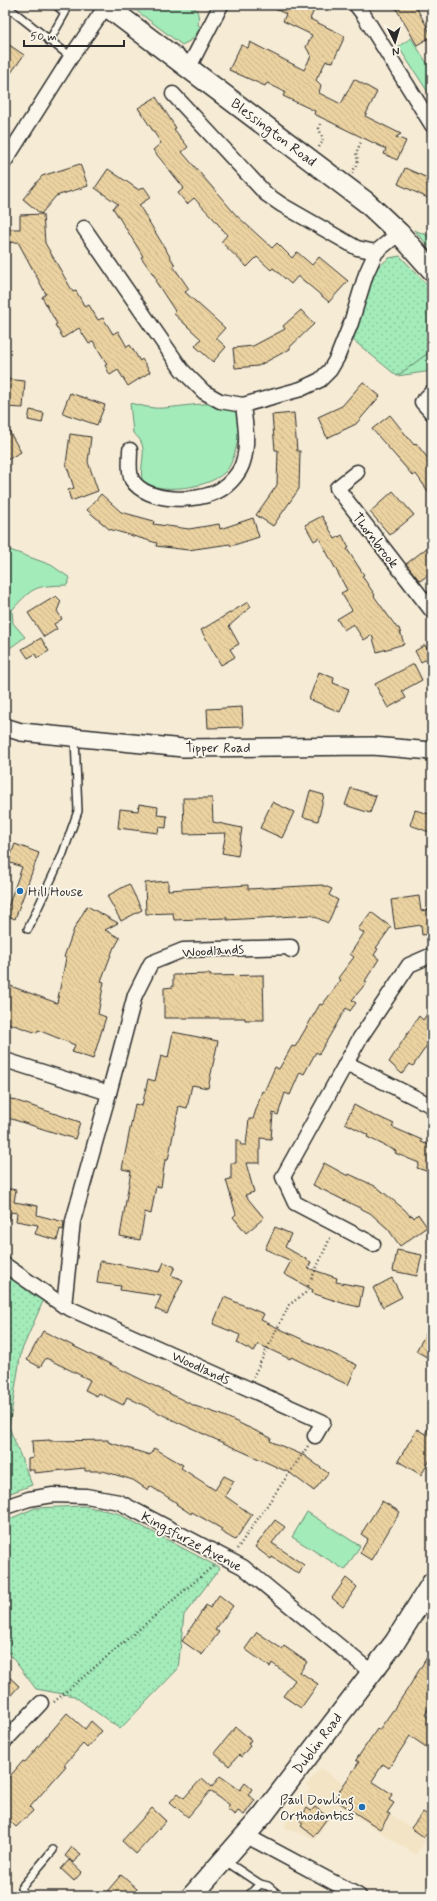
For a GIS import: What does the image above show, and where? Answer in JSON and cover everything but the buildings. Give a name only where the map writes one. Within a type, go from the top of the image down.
[{"type":"main road","name":"Blessington Road","points":[[106,6],[189,67],[366,202],[398,233],[432,270]]},
{"type":"main road","name":"Dublin Road","points":[[193,1896],[263,1815],[395,1642],[432,1583]]},
{"type":"street","points":[[356,5],[432,123]]},
{"type":"street","points":[[5,161],[71,57],[106,6]]},
{"type":"street","points":[[189,67],[217,6]]},
{"type":"street","points":[[173,94],[266,194],[282,205],[357,248],[376,252]]},
{"type":"street","points":[[84,228],[182,370],[204,392],[220,402],[243,405],[301,389],[320,380],[330,370],[337,358],[351,323],[366,274],[376,252],[398,233]]},
{"type":"street","points":[[432,392],[422,402],[432,414]]},
{"type":"street","points":[[130,450],[132,479],[140,489],[153,496],[191,498],[220,490],[234,477],[243,463],[246,449],[246,432],[243,405]]},
{"type":"street","name":"Thornbrook","points":[[357,472],[337,488],[432,611]]},
{"type":"street","name":"Tipper Road","points":[[5,727],[21,732],[183,748],[372,746],[432,751]]},
{"type":"street","name":"Woodlands","points":[[64,1306],[73,1221],[135,995],[151,963],[183,950],[291,947],[291,950]]},
{"type":"street","points":[[373,1244],[295,1203],[283,1177],[346,1063],[409,965],[432,955]]},
{"type":"street","points":[[5,1060],[109,1093]]},
{"type":"street","points":[[346,1063],[432,1106]]},
{"type":"street","name":"Woodlands","points":[[5,1265],[64,1306],[323,1422],[315,1436]]},
{"type":"street","name":"Kingsfurze Avenue","points":[[5,1507],[29,1499],[53,1494],[86,1496],[119,1502],[243,1567],[371,1672]]},
{"type":"street","points":[[5,1741],[41,1703]]},
{"type":"street","points":[[245,1836],[359,1896]]},
{"type":"lane","points":[[5,5],[71,57]]},
{"type":"lane","points":[[49,41],[65,13],[56,5]]},
{"type":"lane","points":[[28,929],[62,856],[78,811],[75,738]]},
{"type":"lane","points":[[23,1896],[21,1888],[53,1850]]},
{"type":"lane","points":[[224,1860],[260,1884],[268,1886],[280,1896]]},
{"type":"lane","points":[[248,1896],[260,1884]]},
{"type":"path","points":[[316,152],[323,140],[319,128],[320,124]]},
{"type":"path","points":[[349,178],[358,161],[356,153],[361,142]]},
{"type":"path","points":[[247,1388],[289,1305],[305,1293],[336,1225]]},
{"type":"path","points":[[236,1550],[315,1436]]},
{"type":"path","points":[[41,1703],[52,1704],[215,1564]]},
{"type":"shaded area","points":[[320,1768],[427,1838],[416,1855],[339,1806],[315,1839],[285,1828],[286,1819],[310,1788],[306,1785]]},
{"type":"green space","points":[[129,5],[191,5],[197,11],[198,25],[201,27],[193,39],[182,45]]},
{"type":"green space","points":[[411,38],[432,71],[432,98],[399,46]]},
{"type":"green space","points":[[414,230],[432,237],[432,250]]},
{"type":"green space","points":[[400,256],[432,290],[432,350],[397,376],[353,340],[365,294],[377,268],[389,258]]},
{"type":"green space","points":[[432,350],[432,371],[397,376]]},
{"type":"green space","points":[[130,403],[154,408],[196,404],[219,404],[229,406],[235,410],[240,424],[239,432],[234,455],[227,470],[212,481],[192,487],[161,488],[152,486],[142,480],[141,473],[143,449],[142,443],[133,433]]},
{"type":"green space","points":[[5,550],[10,550],[51,565],[70,578],[67,585],[48,586],[36,589],[25,596],[12,610],[13,623],[25,637],[10,648],[5,646]]},
{"type":"green space","points":[[5,1273],[44,1299],[21,1352],[9,1427],[32,1485],[5,1495]]},
{"type":"green space","points":[[84,1506],[117,1513],[220,1568],[184,1615],[178,1669],[120,1729],[74,1696],[36,1689],[5,1648],[5,1521],[35,1508]]},
{"type":"green space","points":[[307,1512],[360,1546],[345,1570],[292,1537]]},
{"type":"place","name":"Hill House","points":[[20,891]]},
{"type":"place","name":"Paul Dowling Orthodontics","points":[[362,1807]]}]
